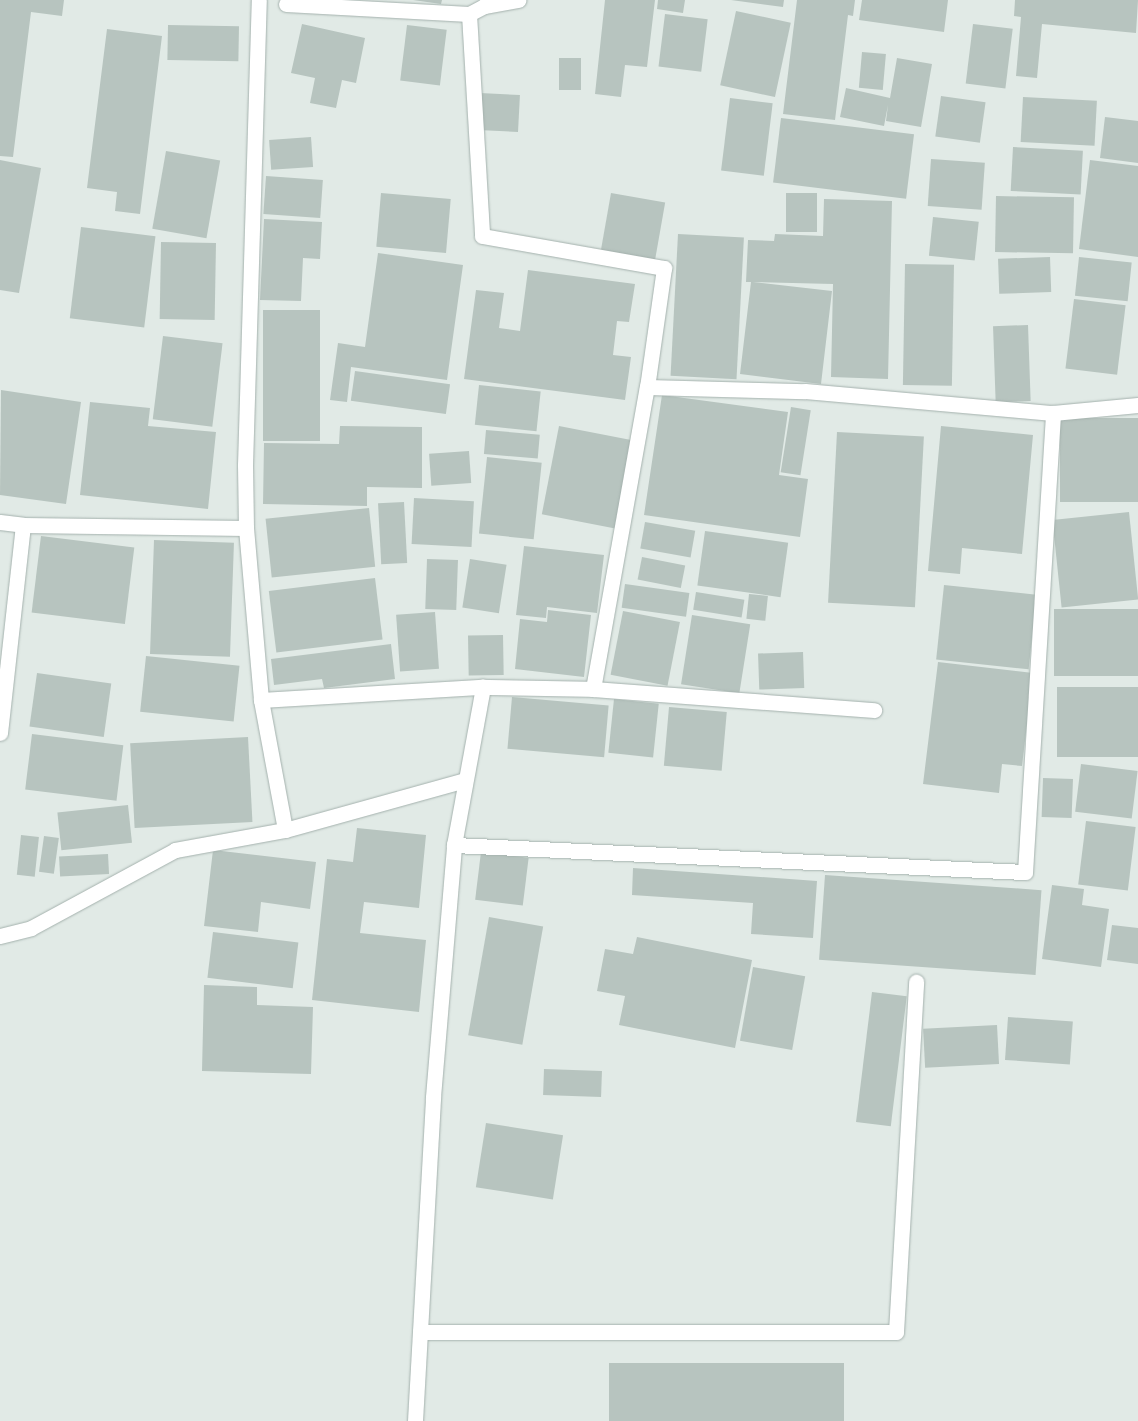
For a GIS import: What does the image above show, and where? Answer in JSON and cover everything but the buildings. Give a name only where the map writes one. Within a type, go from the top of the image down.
[{"type":"street","points":[[259,0],[245,465],[246,528],[261,700],[285,830]]},
{"type":"street","points":[[283,1],[469,14],[484,6],[518,0]]},
{"type":"street","points":[[469,14],[482,236],[664,268],[647,387],[593,689]]},
{"type":"street","points":[[647,387],[805,391],[1054,413],[1138,405]]},
{"type":"street","points":[[454,845],[1025,872],[1054,413]]},
{"type":"street","points":[[0,522],[22,525],[246,528]]},
{"type":"street","points":[[0,733],[22,525]]},
{"type":"street","points":[[261,700],[483,687],[593,689],[874,710]]},
{"type":"street","points":[[415,1421],[433,1097],[454,845],[483,687]]},
{"type":"street","points":[[0,936],[31,928],[175,850],[285,830],[465,780]]},
{"type":"street","points":[[420,1332],[896,1332],[916,982]]}]
